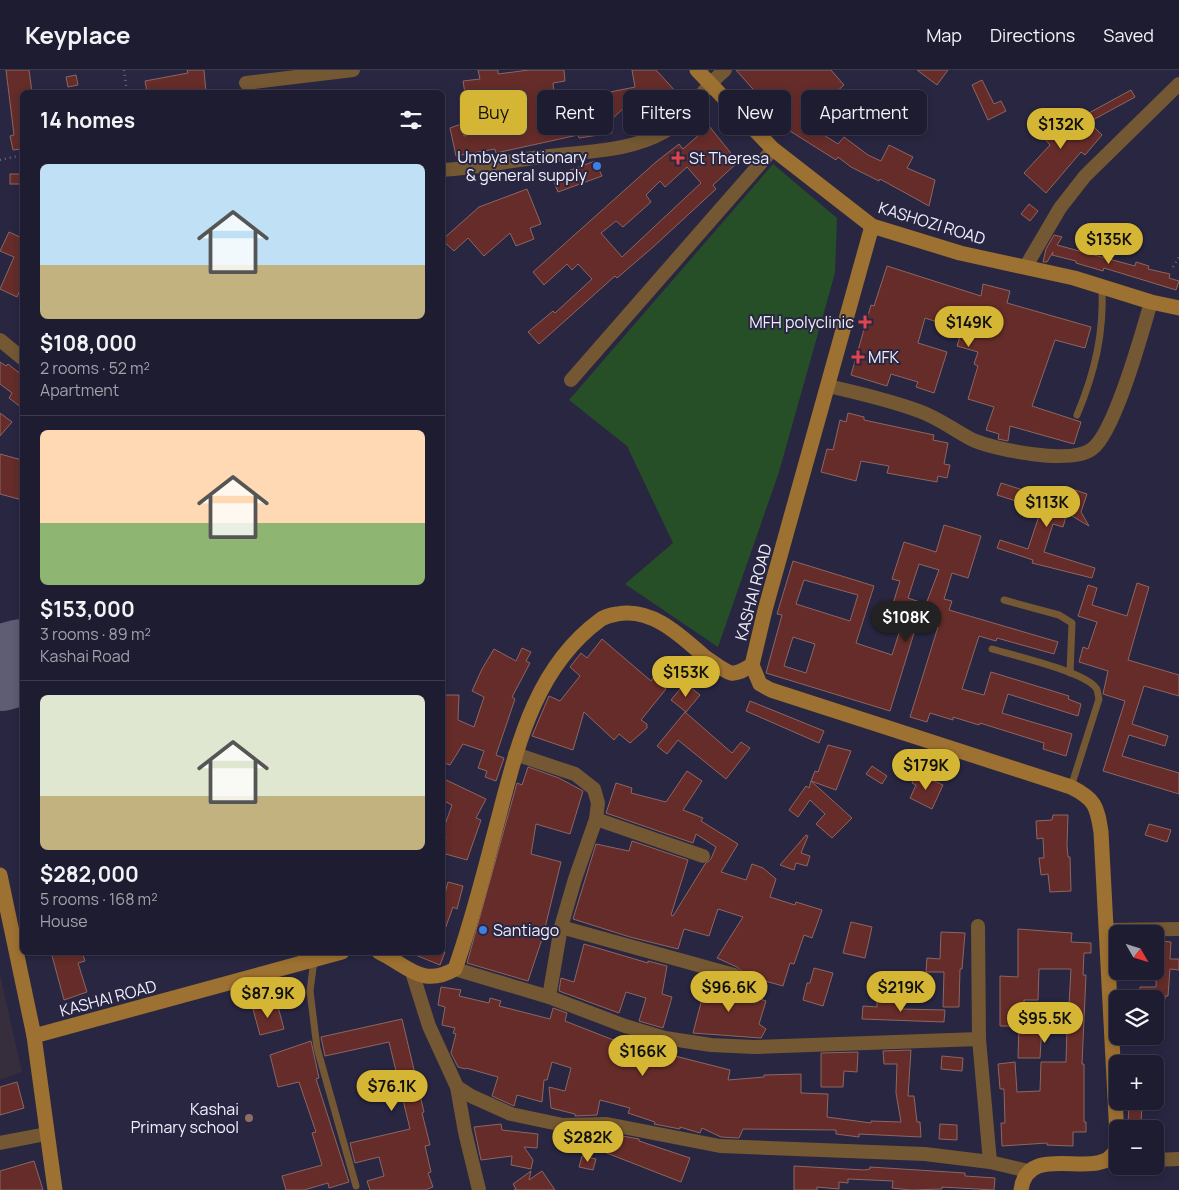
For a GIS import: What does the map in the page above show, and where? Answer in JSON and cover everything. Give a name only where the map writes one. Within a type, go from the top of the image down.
[{"type":"street","points":[[246,82],[353,70]]},
{"type":"street","name":"KASHOZI ROAD","points":[[697,70],[773,149],[872,226],[960,253],[1026,266],[1151,302],[1179,308]]},
{"type":"street","points":[[445,170],[472,168],[632,145],[664,132],[687,113],[709,83],[725,70]]},
{"type":"street","points":[[1026,266],[1060,208],[1080,182],[1112,148],[1179,84]]},
{"type":"street","points":[[571,380],[773,149]]},
{"type":"street","name":"KASHAI ROAD","points":[[455,969],[465,942],[515,754],[529,715],[546,679],[565,651],[587,629],[604,617],[630,612],[652,618],[673,630],[715,664],[731,673],[740,672],[752,665],[765,610],[872,226]]},
{"type":"street","points":[[828,386],[885,400],[922,412],[972,439],[993,447],[1050,455],[1078,456],[1091,450],[1100,441],[1122,392],[1151,302]]},
{"type":"street","points":[[0,340],[20,356]]},
{"type":"street","points":[[752,665],[760,684],[770,690],[1071,787],[1088,796],[1097,809],[1101,832],[1116,1120]]},
{"type":"street","points":[[515,754],[575,774],[594,789],[598,803],[596,819],[575,879],[562,927],[549,997]]},
{"type":"street","points":[[596,819],[703,856]]},
{"type":"street","points":[[0,875],[34,1036],[55,1190]]},
{"type":"street","points":[[978,926],[979,1039],[990,1162]]},
{"type":"street","points":[[562,927],[734,975]]},
{"type":"street","points":[[1106,930],[1179,929]]},
{"type":"street","name":"KASHAI ROAD","points":[[34,1036],[332,955]]},
{"type":"street","points":[[384,955],[412,972],[434,978],[455,969],[549,997],[625,1026],[665,1038],[710,1045],[754,1047],[979,1039]]},
{"type":"street","points":[[412,972],[429,1026],[457,1086],[464,1132],[479,1190]]},
{"type":"street","points":[[457,1086],[471,1096],[510,1114],[563,1125],[607,1124],[720,1146],[925,1154],[990,1162],[1028,1171],[1042,1164],[1095,1163],[1109,1161]]},
{"type":"street","points":[[0,1143],[46,1134]]},
{"type":"street","points":[[1164,1160],[1179,1160]]},
{"type":"street","points":[[1021,1190],[1028,1171]]},
{"type":"lane","points":[[1077,415],[1090,384],[1100,342],[1102,287]]},
{"type":"lane","points":[[1004,600],[1060,615],[1072,623],[1070,672]]},
{"type":"lane","points":[[992,649],[1070,672],[1089,681],[1096,688],[1098,699],[1071,787]]},
{"type":"lane","points":[[314,960],[310,991],[317,1048],[356,1186]]},
{"type":"path","points":[[124,70],[127,90]]},
{"type":"path","points":[[0,160],[20,155]]},
{"type":"path","points":[[1173,267],[1179,257]]},
{"type":"shaded area","points":[[0,974],[22,1072],[0,1080]]},
{"type":"green space","points":[[773,164],[837,218],[835,273],[779,472],[718,647],[625,584],[673,543],[627,446],[569,400]]},
{"type":"building","points":[[6,70],[29,70],[32,90],[20,90],[20,149],[13,150],[10,136],[14,135]]},
{"type":"building","points":[[187,70],[204,70],[206,90],[147,90],[145,81],[188,73]]},
{"type":"building","points":[[478,70],[498,70],[498,74],[529,70],[564,70],[565,81],[553,83],[554,90],[537,90],[537,135],[578,135],[496,153],[495,149],[456,156],[450,128],[460,124],[460,135],[464,136],[527,135],[527,90],[464,90],[463,81],[480,79]]},
{"type":"building","points":[[632,70],[656,70],[674,90],[623,90],[623,109],[613,118],[613,91],[635,87]]},
{"type":"building","points":[[736,70],[831,70],[844,85],[838,90],[801,90],[801,135],[824,135],[838,144],[844,137],[868,155],[881,161],[889,145],[913,157],[907,168],[935,180],[929,206],[880,179],[879,181],[851,167],[838,157],[836,160],[791,132],[791,90],[754,90]]},
{"type":"building","points":[[917,70],[948,70],[937,85]]},
{"type":"building","points":[[76,75],[78,85],[68,87],[66,77]]},
{"type":"building","points":[[982,80],[994,104],[1001,101],[1006,111],[988,120],[972,85]]},
{"type":"building","points":[[1131,90],[1135,97],[1091,121],[1087,114]]},
{"type":"building","points":[[1062,114],[1071,125],[1075,120],[1083,127],[1088,121],[1102,135],[1085,155],[1081,152],[1046,193],[1024,173],[1050,145],[1039,132]]},
{"type":"building","points":[[709,126],[738,162],[713,185],[716,189],[652,248],[617,278],[615,276],[539,344],[528,332],[553,311],[555,313],[592,279],[578,264],[572,270],[567,264],[544,285],[533,272],[656,162],[679,144],[683,149],[699,135],[709,135]],"holes":[[[687,167],[701,183],[622,257],[601,233],[616,221],[623,227],[651,202],[646,195],[660,181],[665,187]]]},
{"type":"building","points":[[578,135],[599,135],[579,138]]},
{"type":"building","points":[[595,161],[602,176],[558,192],[552,177]]},
{"type":"building","points":[[10,174],[20,174],[20,184],[10,184]]},
{"type":"building","points":[[527,189],[541,224],[530,228],[534,239],[516,246],[510,233],[484,256],[468,238],[454,251],[445,243],[445,237],[479,207]]},
{"type":"building","points":[[1029,204],[1038,211],[1030,221],[1021,214]]},
{"type":"building","points":[[9,232],[20,237],[20,290],[17,297],[0,289],[14,257],[0,251]]},
{"type":"building","points":[[1054,235],[1062,237],[1057,245],[1135,266],[1136,262],[1149,266],[1148,269],[1170,274],[1169,278],[1179,281],[1176,290],[1104,268],[1103,271],[1076,263],[1076,261],[1052,255],[1053,252],[1047,262],[1043,262],[1046,249]]},
{"type":"building","points":[[887,266],[981,296],[983,284],[1010,291],[1007,303],[1091,327],[1085,348],[1055,340],[1032,406],[1081,422],[1074,444],[1010,426],[1008,441],[998,439],[999,434],[986,430],[994,407],[968,399],[978,366],[974,364],[978,352],[957,346],[962,330],[925,318],[918,343],[947,352],[934,393],[916,387],[918,382],[891,374],[887,386],[851,375],[871,305],[874,306]]},
{"type":"building","points":[[0,362],[6,366],[8,364],[20,373],[20,406],[9,398],[12,393],[0,384]]},
{"type":"building","points":[[0,413],[12,422],[0,436]]},
{"type":"building","points":[[848,413],[864,417],[864,420],[934,435],[933,440],[948,443],[944,464],[950,465],[947,478],[938,476],[937,482],[887,473],[889,466],[861,461],[856,481],[821,472],[827,449],[833,450],[840,420],[846,422]]},
{"type":"building","points":[[0,454],[20,459],[20,499],[0,494]]},
{"type":"building","points":[[1001,483],[1067,504],[1072,489],[1087,494],[1081,512],[1089,526],[1067,513],[1063,527],[1053,524],[1044,552],[1095,568],[1092,578],[1032,563],[1033,560],[997,548],[1000,540],[1028,549],[1041,510],[997,495]]},
{"type":"building","points":[[944,525],[981,536],[968,578],[952,573],[944,599],[952,601],[949,610],[1058,642],[1054,654],[997,638],[996,641],[979,636],[962,689],[984,695],[991,672],[1069,696],[1068,699],[1081,704],[1078,716],[1008,694],[1002,713],[1072,734],[1066,756],[1043,749],[1044,743],[980,723],[979,725],[953,717],[953,720],[930,713],[927,722],[910,717],[938,627],[918,620],[890,711],[766,673],[782,615],[777,614],[793,561],[874,586],[856,643],[892,655],[900,630],[886,626],[900,581],[892,579],[904,542],[936,552]],"holes":[[[919,564],[939,570],[926,604],[908,598]],[[804,580],[858,595],[850,621],[796,604]],[[793,637],[815,644],[806,673],[784,666]]]},
{"type":"building","points":[[1137,583],[1149,587],[1128,660],[1179,675],[1179,696],[1144,686],[1132,724],[1168,736],[1165,746],[1129,735],[1122,756],[1179,773],[1179,794],[1103,771],[1125,701],[1103,694],[1108,671],[1079,662],[1083,647],[1088,649],[1097,622],[1078,616],[1088,585],[1097,588],[1092,605],[1127,616]]},
{"type":"building","points":[[602,639],[651,681],[653,678],[666,689],[641,720],[647,724],[647,728],[630,743],[619,734],[614,740],[584,712],[573,750],[532,736],[549,696],[560,701],[580,676],[570,667],[581,653],[587,658]]},
{"type":"building","points":[[522,648],[531,652],[526,661],[530,663],[512,697],[515,699],[496,755],[504,758],[496,781],[485,777],[487,771],[478,768],[484,751],[463,744],[450,765],[445,763],[445,695],[459,695],[458,720],[474,727],[484,697],[472,691],[494,649],[516,661]]},
{"type":"building","points":[[685,683],[700,695],[686,712],[671,700]]},
{"type":"building","points":[[750,701],[824,731],[819,743],[746,711]]},
{"type":"building","points":[[685,712],[732,753],[741,742],[750,748],[726,779],[678,740],[667,754],[657,746]]},
{"type":"building","points":[[828,745],[851,751],[836,790],[811,781],[815,771],[818,772]]},
{"type":"building","points":[[872,766],[887,776],[882,784],[866,774]]},
{"type":"building","points":[[528,767],[559,778],[583,791],[570,834],[536,824],[531,854],[561,862],[543,936],[528,981],[467,963],[517,783],[522,785]]},
{"type":"building","points":[[687,771],[702,781],[683,810],[703,818],[701,821],[738,844],[721,872],[746,880],[752,864],[763,868],[776,879],[770,897],[795,905],[796,902],[822,910],[812,938],[804,935],[794,964],[790,963],[783,986],[747,976],[737,967],[717,958],[743,917],[718,909],[709,936],[684,929],[678,949],[630,937],[573,919],[596,844],[629,851],[632,841],[688,860],[671,915],[673,916],[705,864],[711,859],[716,847],[696,834],[693,843],[606,813],[616,783],[632,788],[631,793],[666,802]]},
{"type":"building","points":[[916,773],[943,785],[932,809],[910,798],[916,785],[912,783]]},
{"type":"building","points":[[445,779],[486,799],[476,818],[481,820],[467,860],[445,854],[445,825],[452,805],[445,802]]},
{"type":"building","points":[[811,781],[852,818],[832,838],[816,824],[825,814],[810,800],[798,817],[789,810],[806,786],[809,788]]},
{"type":"building","points":[[1053,815],[1068,815],[1067,845],[1068,857],[1070,857],[1071,891],[1050,892],[1048,874],[1041,875],[1039,858],[1044,858],[1043,838],[1037,839],[1036,821],[1052,820]]},
{"type":"building","points":[[1149,824],[1171,830],[1167,842],[1145,835]]},
{"type":"building","points":[[806,835],[808,836],[801,853],[810,856],[807,866],[796,863],[794,870],[780,865]]},
{"type":"building","points":[[448,882],[463,886],[457,909],[453,907],[445,929],[445,893]]},
{"type":"building","points":[[851,922],[872,927],[865,958],[843,953]]},
{"type":"building","points":[[1018,929],[1072,933],[1071,942],[1091,943],[1091,953],[1084,953],[1083,975],[1086,975],[1082,1064],[1084,1064],[1084,1122],[1086,1122],[1086,1132],[1073,1132],[1073,1146],[1047,1145],[1047,1143],[1002,1146],[1001,1123],[1005,1123],[1004,1089],[1000,1089],[998,1064],[1015,1062],[1017,1092],[1040,1091],[1041,1062],[1066,1062],[1067,1029],[1043,1029],[1044,1005],[1069,1005],[1071,969],[1039,969],[1038,1000],[1024,1000],[1024,1023],[1042,1024],[1040,1058],[1018,1058],[1019,1026],[1000,1026],[1000,976],[1018,977]]},
{"type":"building","points":[[941,932],[965,933],[962,969],[960,969],[959,1007],[943,1007],[944,972],[926,972],[927,958],[940,959]]},
{"type":"building","points":[[1164,941],[1171,942],[1170,959],[1179,959],[1179,970],[1170,969],[1168,996],[1165,996],[1165,999],[1164,990],[1140,990],[1140,987],[1156,987],[1156,980],[1164,980]]},
{"type":"building","points":[[584,944],[648,963],[648,961],[667,966],[662,994],[672,997],[663,1028],[639,1021],[646,998],[626,992],[619,1013],[559,991],[561,978],[574,982]]},
{"type":"building","points":[[52,955],[83,955],[85,961],[78,963],[87,992],[64,1000]]},
{"type":"building","points":[[415,955],[444,955],[440,965]]},
{"type":"building","points":[[814,968],[833,973],[823,1006],[803,1000],[807,983],[810,983]]},
{"type":"building","points":[[705,980],[766,1001],[759,1024],[766,1029],[761,1038],[693,1033],[703,995],[696,994]]},
{"type":"building","points":[[441,987],[461,990],[459,996],[489,1003],[490,998],[501,1001],[499,1006],[550,1019],[553,1008],[567,1013],[565,1021],[616,1041],[730,1070],[728,1080],[764,1077],[764,1075],[801,1074],[801,1093],[828,1094],[827,1117],[871,1123],[871,1121],[901,1122],[896,1093],[897,1064],[884,1064],[883,1051],[911,1050],[908,1096],[914,1096],[917,1122],[920,1122],[921,1137],[859,1134],[859,1137],[836,1134],[836,1130],[743,1129],[739,1138],[721,1137],[702,1128],[700,1133],[680,1127],[680,1129],[654,1124],[655,1122],[628,1113],[630,1108],[600,1100],[597,1115],[575,1116],[575,1114],[551,1108],[549,1087],[565,1091],[571,1068],[552,1062],[547,1080],[544,1080],[542,1102],[517,1095],[514,1106],[492,1096],[498,1077],[458,1067],[451,1053],[456,1034],[453,1033],[455,1028],[442,1025],[445,1007],[438,1005]]},
{"type":"building","points":[[877,1000],[902,1002],[902,1009],[945,1010],[944,1022],[862,1019],[863,1006],[877,1007]]},
{"type":"building","points":[[277,1003],[284,1029],[260,1035],[253,1009]]},
{"type":"building","points":[[402,1019],[424,1112],[422,1113],[430,1145],[425,1146],[431,1172],[428,1173],[433,1187],[425,1190],[370,1190],[367,1181],[384,1176],[379,1157],[355,1163],[350,1143],[410,1129],[389,1042],[325,1056],[321,1037]]},
{"type":"building","points":[[311,1041],[319,1078],[316,1079],[349,1182],[329,1188],[328,1183],[304,1190],[286,1190],[282,1176],[322,1165],[312,1133],[316,1132],[299,1082],[278,1087],[270,1055]]},
{"type":"building","points":[[858,1052],[857,1072],[844,1071],[843,1087],[821,1087],[821,1053]]},
{"type":"building","points":[[942,1056],[963,1058],[962,1071],[941,1069]]},
{"type":"building","points":[[17,1082],[24,1108],[0,1115],[0,1087]]},
{"type":"building","points":[[1129,1110],[1142,1110],[1141,1120],[1128,1120]]},
{"type":"building","points":[[501,1124],[502,1130],[538,1134],[537,1148],[524,1147],[533,1160],[531,1169],[511,1165],[512,1156],[481,1160],[474,1127]]},
{"type":"building","points":[[940,1124],[957,1125],[957,1140],[939,1139]]},
{"type":"building","points":[[617,1135],[639,1139],[639,1141],[690,1158],[681,1182],[604,1152],[608,1142],[614,1144]]},
{"type":"building","points":[[582,1156],[596,1159],[593,1170],[579,1167]]},
{"type":"building","points":[[34,1161],[43,1190],[0,1190],[0,1171]]},
{"type":"building","points":[[794,1166],[864,1170],[870,1169],[870,1167],[965,1173],[965,1176],[995,1178],[994,1190],[942,1187],[942,1189],[911,1190],[892,1188],[893,1181],[848,1179],[848,1183],[839,1182],[839,1189],[817,1187],[817,1190],[794,1190]]},
{"type":"building","points":[[531,1171],[529,1180],[542,1171],[555,1190],[514,1190],[516,1189],[513,1184]]},
{"type":"runway","points":[[0,668],[20,663]]},
{"type":"place","name":"St Theresa","points":[[678,158]]},
{"type":"place","name":"Umbya stationary & general supply","points":[[597,166]]},
{"type":"place","name":"MFH polyclinic","points":[[865,322]]},
{"type":"place","name":"MFK","points":[[858,357]]},
{"type":"place","name":"Santiago","points":[[483,930]]},
{"type":"place","name":"Kashai Primary school","points":[[249,1118]]}]
